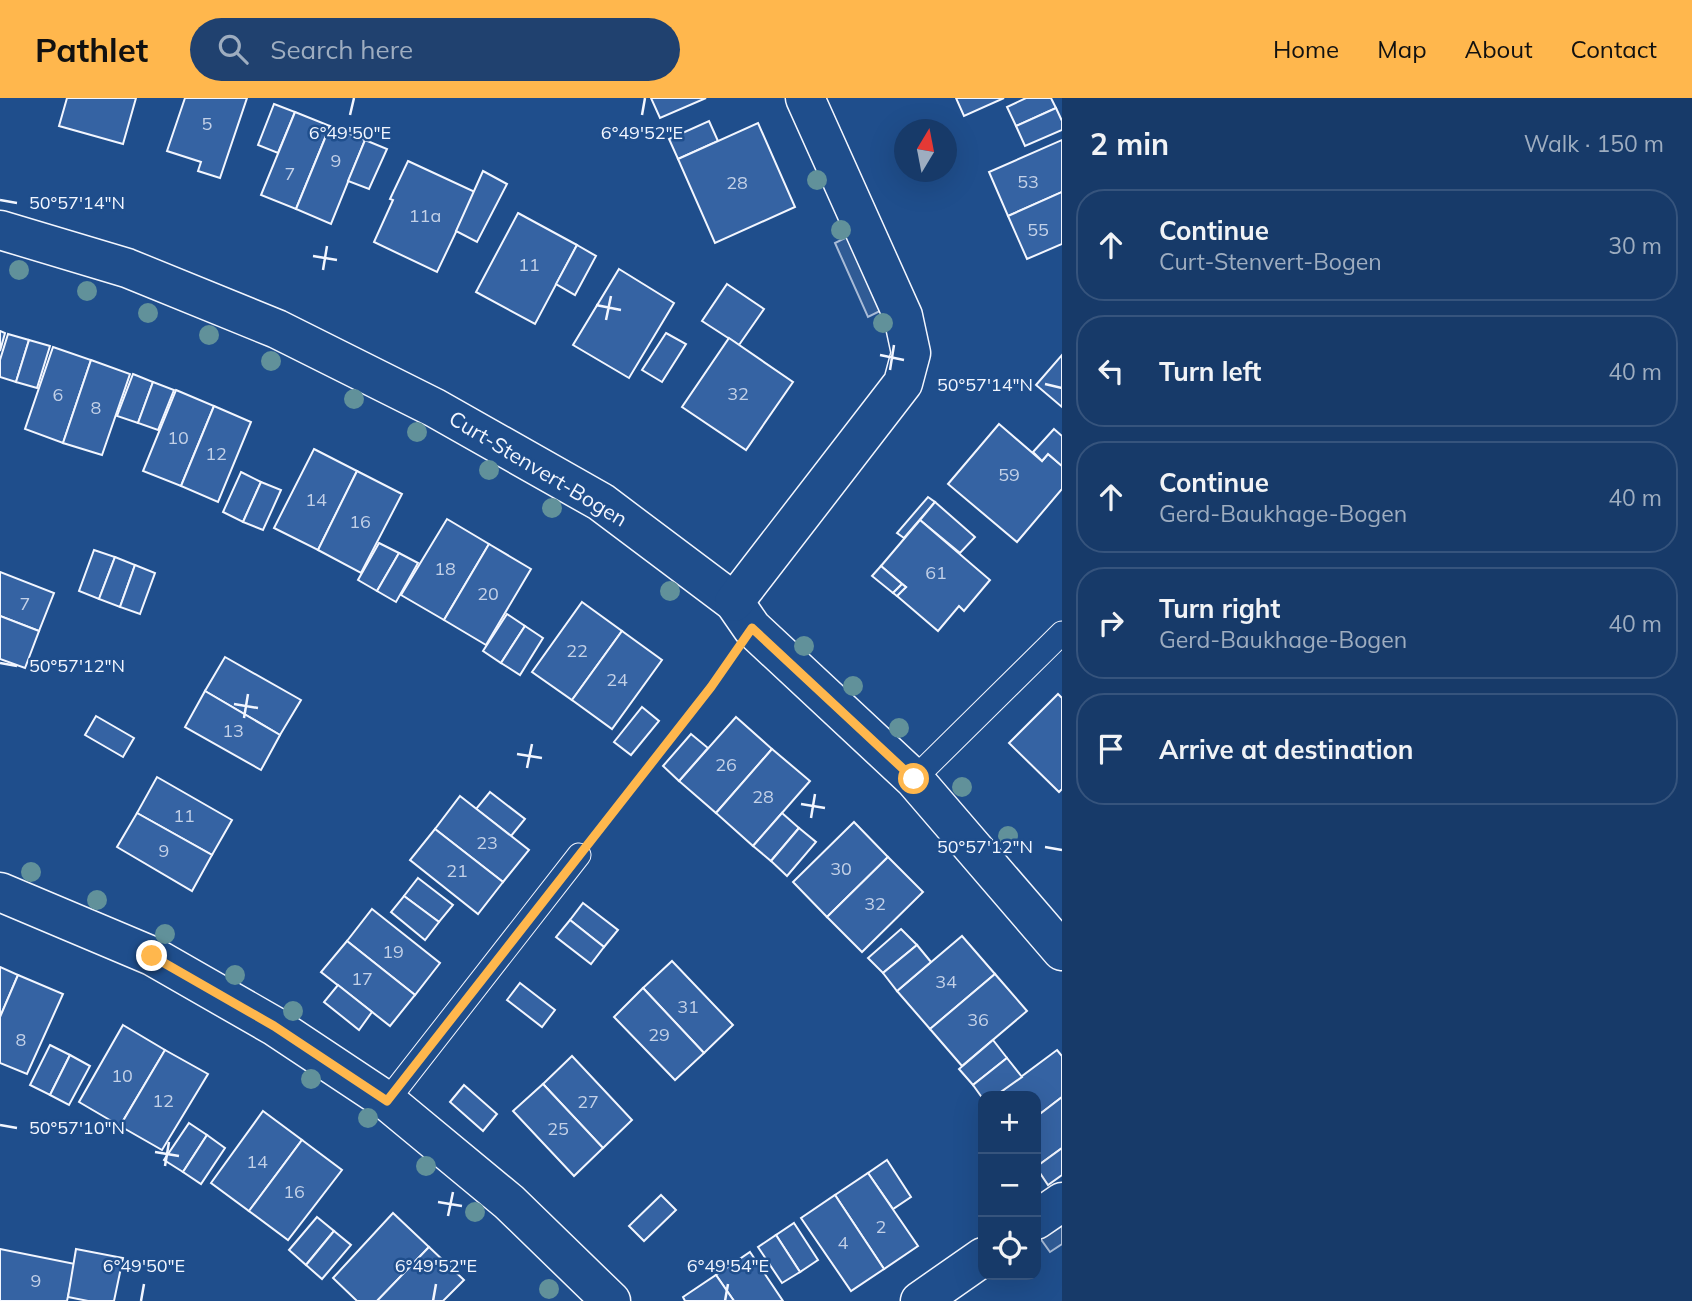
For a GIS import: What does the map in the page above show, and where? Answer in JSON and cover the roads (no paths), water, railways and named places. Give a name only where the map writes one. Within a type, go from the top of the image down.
[{"type":"street","points":[[743,615],[903,383],[911,353],[903,316],[805,98]]},
{"type":"street","name":"Curt-Stenvert-Bogen","points":[[0,230],[127,268],[265,324],[411,396],[601,502],[743,615],[914,779],[1062,951]]},
{"type":"street","points":[[0,892],[152,956],[274,1026],[387,1101],[509,1202],[611,1301]]},
{"type":"street","points":[[1040,1217],[1062,1202]]},
{"type":"street","points":[[920,1301],[978,1260]]},
{"type":"lane","points":[[914,779],[1062,633]]},
{"type":"lane","points":[[387,1101],[579,855]]}]
